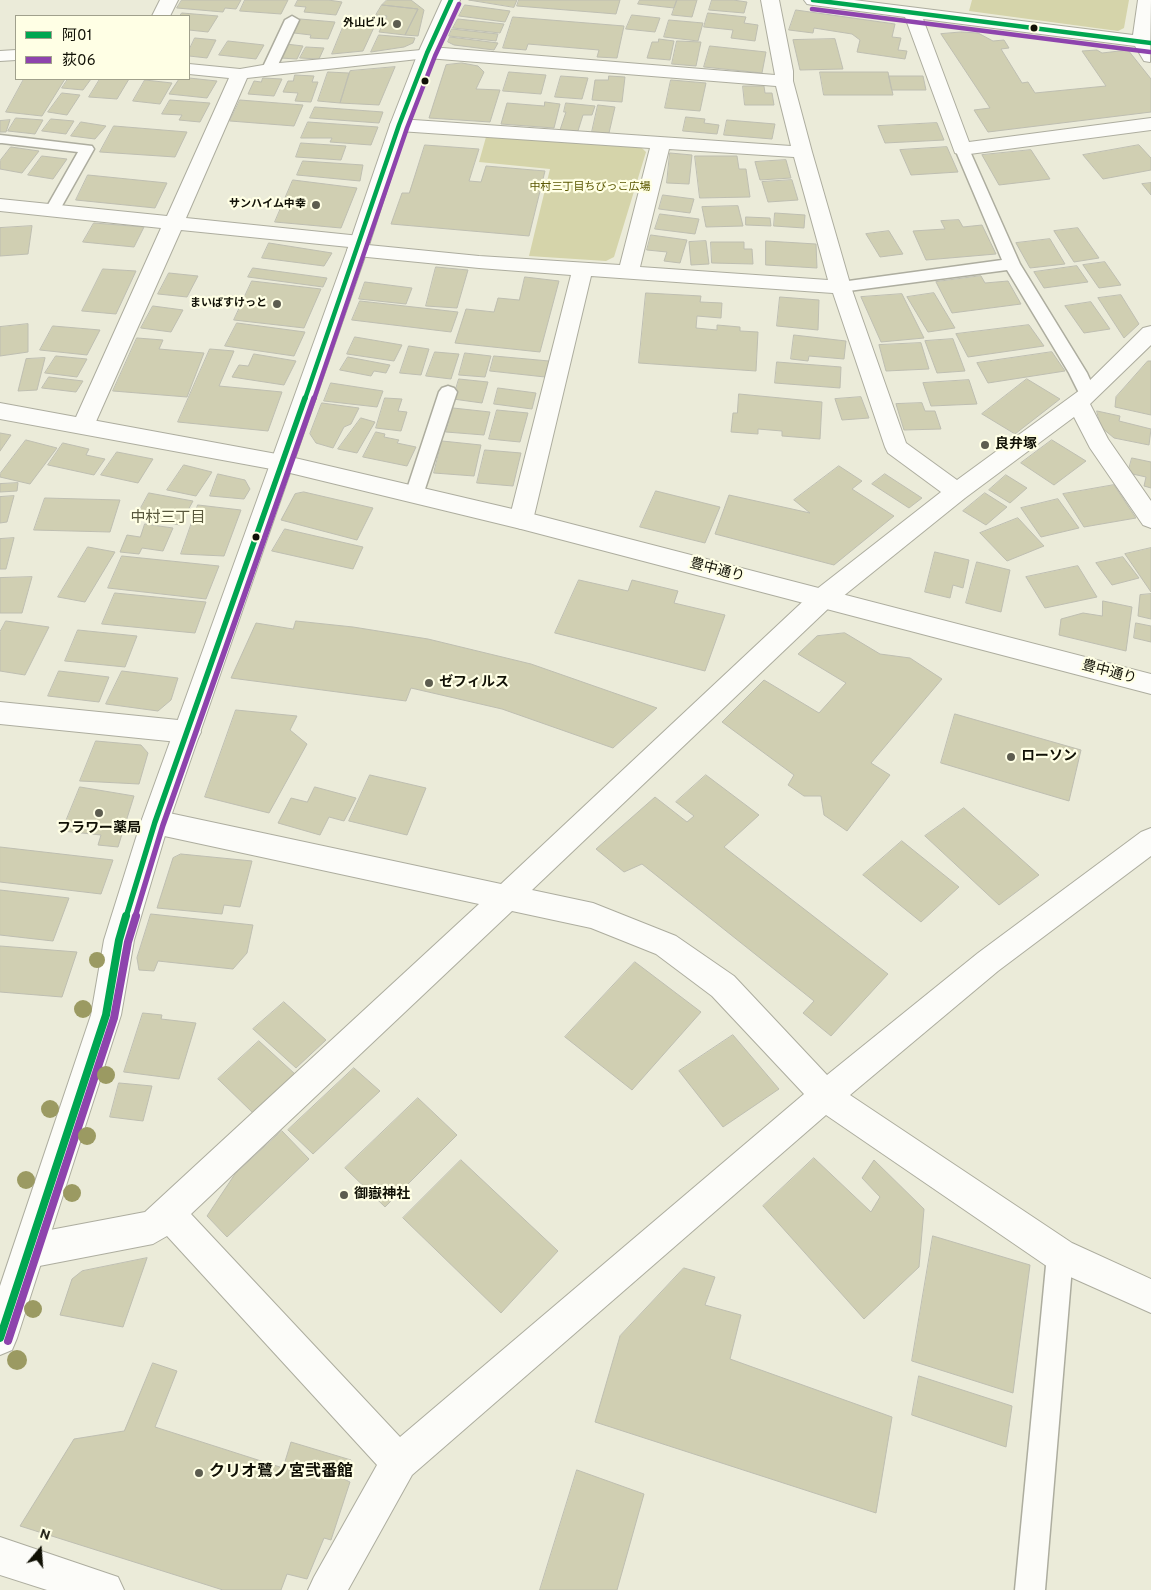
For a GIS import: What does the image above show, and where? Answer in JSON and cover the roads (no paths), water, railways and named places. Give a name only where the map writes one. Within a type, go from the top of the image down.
[{"type":"street","points":[[162,15],[169,0]]},
{"type":"street","points":[[0,1338],[106,1015],[119,940],[155,822],[359,246],[399,125],[427,53],[451,0]]},
{"type":"street","points":[[770,0],[784,71],[784,81],[802,152],[841,287],[896,448],[958,492]]},
{"type":"street","points":[[814,0],[900,8],[1146,42]]},
{"type":"street","points":[[1147,0],[1146,42],[1151,58]]},
{"type":"street","points":[[900,8],[962,149],[1151,124]]},
{"type":"street","points":[[190,69],[240,74],[269,69],[427,53],[784,81]]},
{"type":"street","points":[[0,56],[15,55]]},
{"type":"street","points":[[83,426],[240,74]]},
{"type":"street","points":[[399,125],[802,152]]},
{"type":"street","points":[[629,271],[661,143]]},
{"type":"street","points":[[0,204],[174,221],[479,262],[841,287]]},
{"type":"street","points":[[521,520],[583,268]]},
{"type":"street","points":[[30,1251],[153,1227],[508,896],[822,599],[958,492],[1083,399],[1151,333]]},
{"type":"street","points":[[1083,399],[1098,442],[1151,519]]},
{"type":"street","name":"豊中通り","points":[[0,411],[282,463],[521,520],[1151,684]]},
{"type":"street","points":[[0,713],[188,732]]},
{"type":"street","points":[[155,822],[508,896],[593,916],[666,945],[722,986],[799,1065],[825,1096],[1060,1255],[1151,1296]]},
{"type":"street","points":[[327,1590],[399,1462],[825,1096],[988,962],[1151,840]]},
{"type":"street","points":[[168,1212],[399,1462]]},
{"type":"street","points":[[0,1556],[105,1590]]},
{"type":"lane","points":[[269,69],[292,20]]},
{"type":"lane","points":[[2,139],[87,149],[53,210]]},
{"type":"lane","points":[[962,149],[1012,264],[1078,373],[1083,399]]},
{"type":"lane","points":[[841,287],[1012,264]]},
{"type":"lane","points":[[414,495],[448,392]]},
{"type":"lane","points":[[1030,1590],[1060,1255]]},
{"type":"place","name":"外山ビル","points":[[397,24]]},
{"type":"place","name":"サンハイム中幸","points":[[316,205]]},
{"type":"place","name":"まいばすけっと","points":[[277,304]]},
{"type":"place","name":"良弁塚","points":[[985,445]]},
{"type":"place","name":"ゼフィルス","points":[[429,683]]},
{"type":"place","name":"ローソン","points":[[1011,757]]},
{"type":"place","name":"フラワー薬局","points":[[99,813]]},
{"type":"place","name":"御嶽神社","points":[[344,1195]]},
{"type":"place","name":"クリオ鷺ノ宮弐番館","points":[[199,1473]]},
{"type":"district","name":"中村三丁目","points":[[168,519]]},
{"type":"park label","name":"中村三丁目ちびっこ広場","points":[[590,188]]}]
